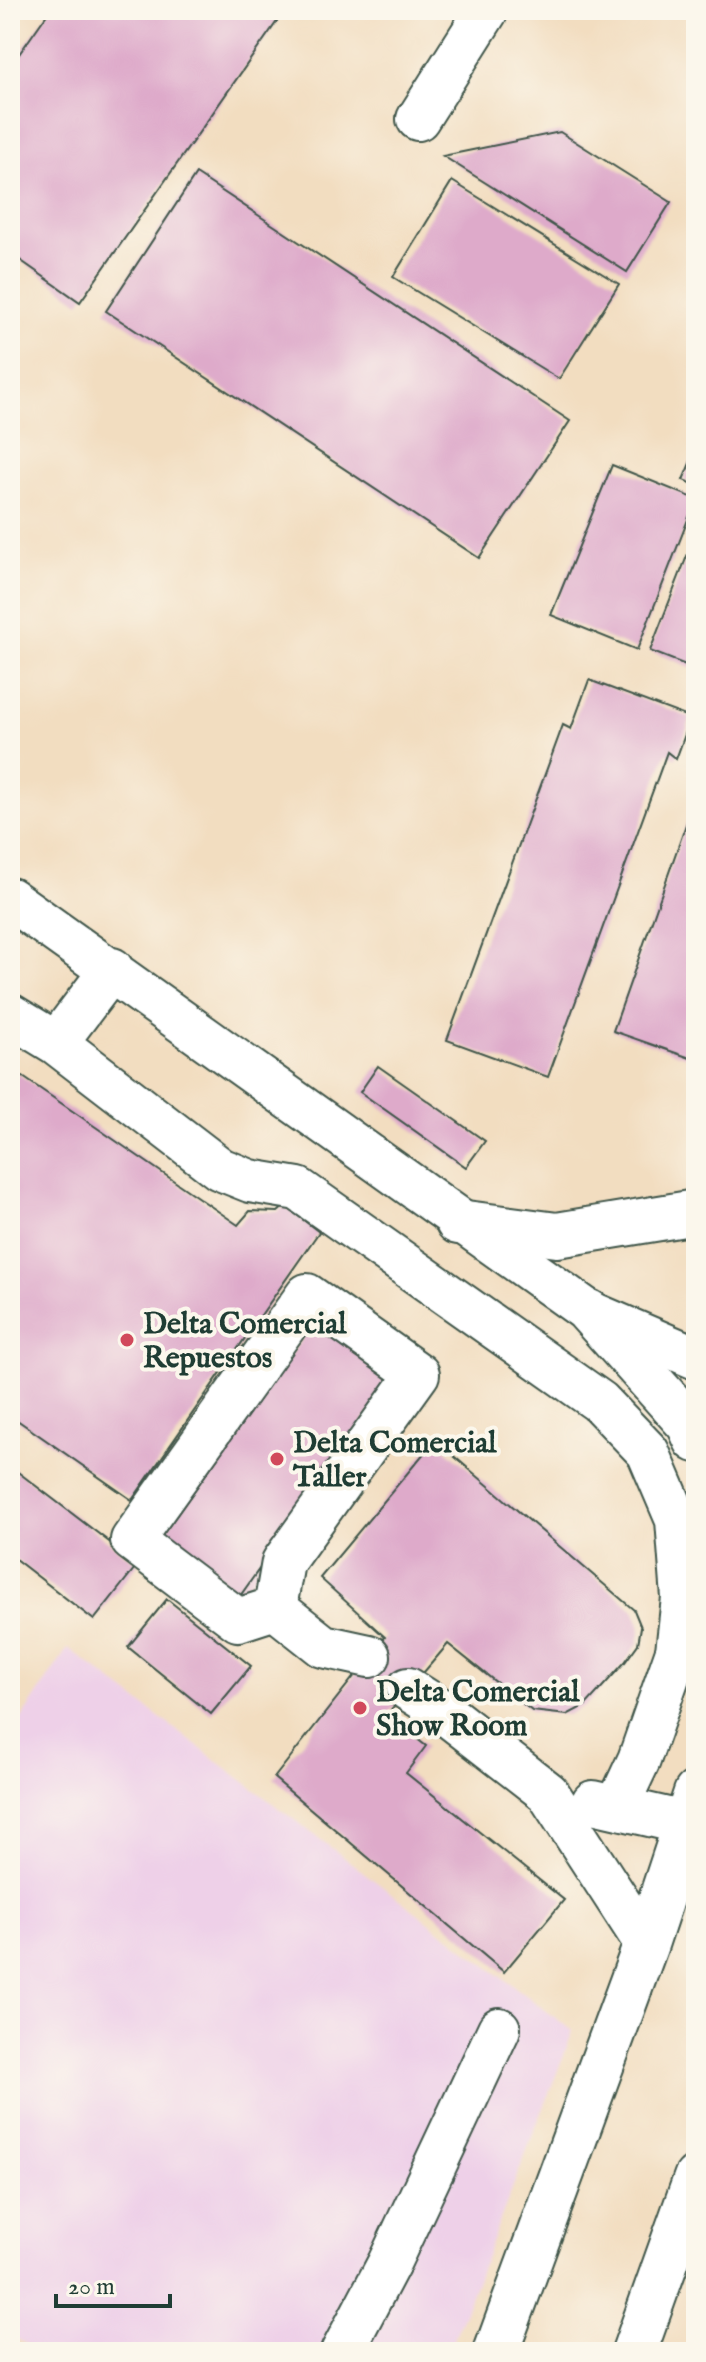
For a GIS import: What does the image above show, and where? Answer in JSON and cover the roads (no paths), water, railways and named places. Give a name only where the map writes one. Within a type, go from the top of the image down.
[{"type":"main road","points":[[458,1222],[557,1235],[696,1212]]},
{"type":"main road","points":[[589,1312],[689,1424],[696,1440]]},
{"type":"main road","points":[[496,2352],[646,1944],[691,1808]]},
{"type":"main road","points":[[634,2351],[696,2178]]},
{"type":"street","points":[[418,119],[487,10]]},
{"type":"street","points":[[10,899],[112,969],[458,1222],[589,1312],[696,1358]]},
{"type":"street","points":[[56,1043],[112,969]]},
{"type":"street","points":[[10,1015],[56,1043],[220,1169],[250,1181],[298,1189],[600,1402],[648,1452],[677,1520],[683,1598],[677,1651],[639,1760],[617,1807]]},
{"type":"street","points":[[298,1189],[336,1132]]},
{"type":"street","points":[[307,1295],[418,1374],[283,1562],[275,1608],[238,1620],[132,1540],[307,1295]]},
{"type":"street","points":[[275,1608],[323,1646],[369,1656]]},
{"type":"street","points":[[408,1689],[441,1710],[548,1793],[646,1944]]},
{"type":"street","points":[[548,1793],[617,1807],[691,1808]]},
{"type":"street","points":[[342,2352],[389,2263],[499,2029]]},
{"type":"place","name":"Delta Comercial Repuestos","points":[[127,1340]]},
{"type":"place","name":"Delta Comercial Taller","points":[[277,1459]]},
{"type":"place","name":"Delta Comercial Show Room","points":[[360,1708]]}]
